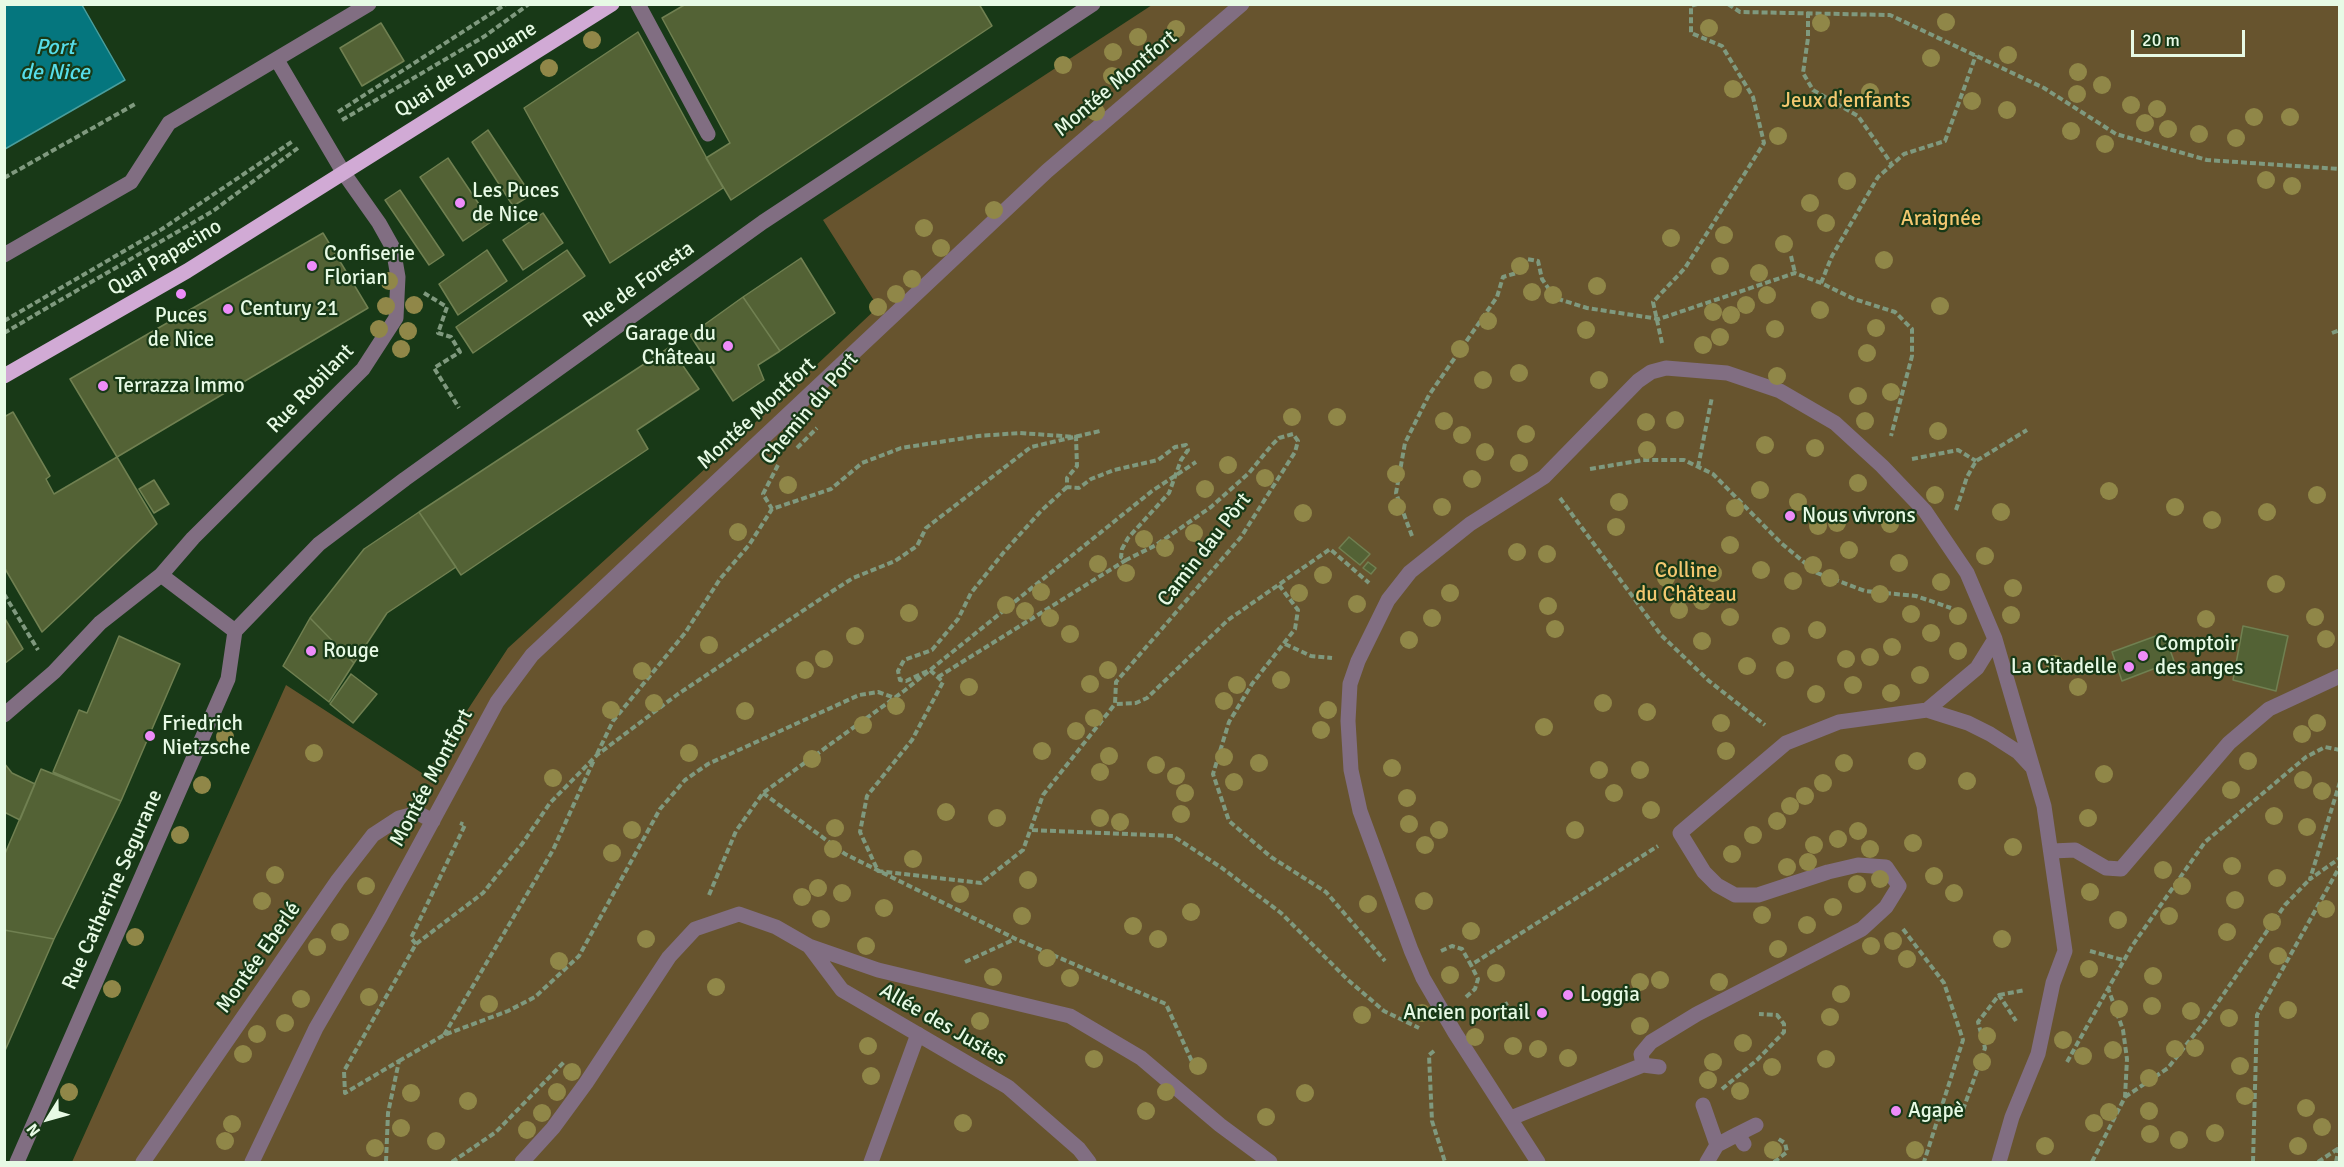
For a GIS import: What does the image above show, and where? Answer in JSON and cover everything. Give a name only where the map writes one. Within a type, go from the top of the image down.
[{"type":"main road","name":"Quai de la Douane","points":[[343,172],[612,4]]},
{"type":"main road","name":"Quai Papacino","points":[[4,376],[187,271],[343,172]]},
{"type":"street","points":[[4,255],[131,182],[169,123],[369,4]]},
{"type":"street","points":[[638,4],[708,134]]},
{"type":"street","name":"Rue de Foresta","points":[[235,631],[319,544],[472,430],[763,222],[1093,4]]},
{"type":"street","name":"Montée Montfort","points":[[252,1162],[316,1028],[380,918],[497,702],[532,655],[1047,171],[1242,4]]},
{"type":"street","name":"Rue Robilant","points":[[4,715],[54,672],[100,623],[161,575],[193,538],[363,369],[396,318],[398,277],[393,248],[379,223],[343,172],[277,60]]},
{"type":"street","points":[[1538,1162],[1455,1033],[1414,959],[1360,812],[1351,770],[1348,721],[1350,684],[1358,661],[1388,600],[1427,556],[1470,524],[1544,477],[1638,381],[1651,372],[1666,368],[1717,372],[1780,392],[1835,423],[1882,466],[1938,529],[1967,573],[1995,639],[2044,806],[2065,951],[2053,983],[2038,1054],[2012,1117],[1999,1162]]},
{"type":"street","points":[[161,575],[235,631]]},
{"type":"street","name":"Rue Catherine Segurane","points":[[17,1162],[228,679],[235,631]]},
{"type":"street","points":[[1927,710],[1977,668],[1995,639]]},
{"type":"street","points":[[2052,851],[2074,850],[2106,868],[2121,869],[2229,743],[2270,709],[2340,676]]},
{"type":"street","points":[[1643,1065],[1641,1054],[1651,1042],[1697,1014],[1862,929],[1886,907],[1899,886],[1886,867],[1858,865],[1828,872],[1758,895],[1735,895],[1717,885],[1691,855],[1680,833],[1786,743],[1839,722],[1927,710],[1968,723],[1990,734],[2018,752],[2032,767]]},
{"type":"street","name":"Montée Eberlé","points":[[143,1162],[338,880],[372,835],[399,818],[418,813],[433,821]]},
{"type":"street","name":"Allée des Justes","points":[[695,929],[739,914],[776,927],[809,945],[842,990],[1008,1087],[1079,1149],[1089,1162]]},
{"type":"street","points":[[522,1162],[553,1128],[669,957],[695,929]]},
{"type":"street","points":[[809,945],[878,970],[1070,1016],[1141,1058],[1220,1125],[1270,1162]]},
{"type":"street","points":[[871,1162],[918,1034]]},
{"type":"street","points":[[1511,1118],[1643,1065],[1659,1067]]},
{"type":"street","points":[[1703,1105],[1717,1145]]},
{"type":"street","points":[[1707,1162],[1717,1145],[1741,1139],[1756,1125]]},
{"type":"path","points":[[4,321],[162,228],[319,129],[506,4]]},
{"type":"path","points":[[4,333],[213,211],[319,129],[485,36],[530,4]]},
{"type":"path","points":[[1666,368],[1659,319],[1653,302],[1685,268],[1764,143],[1753,97],[1722,46],[1691,33],[1691,6],[1697,4]]},
{"type":"path","points":[[1728,4],[1740,12],[1890,15],[2044,88],[2116,134],[2207,160],[2340,169]]},
{"type":"path","points":[[1808,12],[1803,73],[1813,90],[1858,116],[1891,163]]},
{"type":"path","points":[[1821,283],[1832,256],[1878,177],[1891,163],[1904,154],[1945,141],[1976,55]]},
{"type":"path","points":[[4,178],[137,103]]},
{"type":"path","points":[[1791,256],[1795,273]]},
{"type":"path","points":[[1427,556],[1409,531],[1396,493],[1405,444],[1429,395],[1497,297],[1503,277],[1520,272],[1527,259],[1538,261],[1542,279],[1555,298],[1587,308],[1659,319],[1795,273],[1854,299],[1895,312],[1912,329],[1912,356],[1882,466],[1958,450],[1976,461]]},
{"type":"path","points":[[447,308],[438,333],[451,337],[460,352],[434,368],[472,430]]},
{"type":"path","points":[[2332,333],[2340,330]]},
{"type":"path","points":[[1698,467],[1717,372]]},
{"type":"path","name":"Chemin du Port","points":[[790,453],[820,424]]},
{"type":"path","points":[[1938,529],[1953,518],[1967,477],[1976,461],[2027,430]]},
{"type":"path","points":[[895,698],[878,692],[859,695],[708,764],[686,780],[660,808],[579,956],[535,997],[508,1011],[444,1035],[345,1093],[344,1071],[416,944],[483,893],[522,844],[550,803],[597,755],[678,694],[828,594],[853,578],[895,561],[917,546],[926,528],[1031,447],[1100,431]]},
{"type":"path","points":[[444,1035],[553,850],[613,721],[685,633],[720,579],[749,545],[772,509],[831,489],[862,463],[901,448],[978,436],[1020,433],[1076,437]]},
{"type":"path","name":"Camin dau Pòrt","points":[[1115,704],[1116,682],[1241,537],[1295,452],[1298,441],[1293,434],[1279,438],[1249,473],[1211,507],[1156,545],[1126,560]]},
{"type":"path","points":[[930,670],[906,681],[900,680],[898,671],[904,660],[932,650],[957,619],[971,593],[1004,552],[1041,511],[1067,487],[1067,478],[1077,466],[1076,437]]},
{"type":"path","points":[[938,678],[1126,560],[1121,557],[1128,538],[1169,493],[1180,460],[1188,450],[1186,445],[1175,447],[1158,460],[1114,470],[1091,479],[1079,488],[1067,487]]},
{"type":"path","name":"Chemin du Port","points":[[772,509],[764,494],[776,467],[783,460]]},
{"type":"path","points":[[1786,743],[1749,710],[1709,681],[1661,635],[1544,477],[1643,460],[1684,460],[1713,474],[1780,543],[1817,573],[1865,591],[1916,596],[1960,610]]},
{"type":"path","points":[[695,929],[736,831],[763,793],[895,698],[1143,498],[1196,462]]},
{"type":"path","points":[[878,871],[981,884],[1023,850],[1043,795],[1115,704],[1136,703],[1148,698],[1228,620],[1330,549],[1388,600]]},
{"type":"path","points":[[1279,585],[1298,610],[1294,629],[1252,684],[1228,722],[1213,774],[1229,821],[1271,857],[1326,892],[1387,964],[1414,959],[1452,946],[1462,948],[1471,965],[1650,851]]},
{"type":"path","points":[[4,594],[32,642]]},
{"type":"path","points":[[1284,644],[1311,656],[1358,661]]},
{"type":"path","points":[[878,871],[860,832],[867,796],[912,740],[943,682],[930,670]]},
{"type":"path","points":[[2065,1064],[2123,960],[2205,842],[2306,757],[2325,747],[2340,750]]},
{"type":"path","points":[[2310,879],[2340,782]]},
{"type":"path","points":[[763,793],[845,854],[1016,939],[1166,1004]]},
{"type":"path","points":[[416,944],[411,938],[465,825],[456,822]]},
{"type":"path","points":[[1032,830],[1173,836],[1222,868],[1281,912],[1348,980],[1384,1011],[1426,1031],[1455,1033]]},
{"type":"path","points":[[2125,1097],[2168,1068],[2205,1021],[2284,906],[2310,879],[2340,858]]},
{"type":"path","points":[[2253,1162],[2257,1015],[2340,866]]},
{"type":"path","points":[[1886,907],[1944,983],[1963,1040],[1924,1162]]},
{"type":"path","points":[[964,962],[1016,939]]},
{"type":"path","points":[[2094,951],[2123,960]]},
{"type":"path","points":[[2092,1162],[2125,1097],[2127,1059],[2123,1030],[2107,988]]},
{"type":"path","points":[[1937,1120],[1963,1110],[1985,1048],[1978,1022],[1999,995],[2038,1054]]},
{"type":"path","points":[[1445,1162],[1432,1121],[1429,1055],[1455,1033],[1508,1003]]},
{"type":"path","points":[[1703,1105],[1757,1060],[1784,1032],[1784,1024],[1778,1015],[1754,1015]]},
{"type":"path","points":[[452,1162],[496,1132],[568,1058]]},
{"type":"path","points":[[386,1162],[388,1113],[399,1061]]},
{"type":"path","points":[[2336,1162],[2340,1143]]},
{"type":"path","points":[[2318,1162],[2339,1148]]},
{"type":"green space","name":"Colline du Château","points":[[1152,5],[2339,5],[2339,1162],[72,1162],[286,685],[425,775],[508,648],[740,437],[878,307],[823,220]]},
{"type":"water","name":"Port de Nice","points":[[5,4],[82,5],[125,80],[5,149]]},
{"type":"building","points":[[686,4],[979,4],[992,26],[731,200],[706,158],[730,143],[662,18]]},
{"type":"building","points":[[381,23],[404,61],[362,86],[340,48]]},
{"type":"building","points":[[638,32],[723,188],[610,263],[524,108]]},
{"type":"building","points":[[488,130],[531,195],[513,206],[472,142]]},
{"type":"building","points":[[448,158],[491,222],[463,241],[420,177]]},
{"type":"building","points":[[400,190],[444,255],[429,265],[385,200]]},
{"type":"building","points":[[543,213],[563,243],[523,270],[503,240]]},
{"type":"building","points":[[323,233],[368,308],[117,457],[70,379]]},
{"type":"building","points":[[487,250],[507,281],[458,315],[439,284]]},
{"type":"building","points":[[567,250],[585,276],[473,353],[456,327]]},
{"type":"building","points":[[801,258],[835,313],[780,351],[743,297]]},
{"type":"building","points":[[743,297],[780,351],[758,365],[764,380],[733,401],[690,335]]},
{"type":"building","points":[[670,347],[699,389],[637,430],[648,449],[461,575],[419,512]]},
{"type":"building","points":[[13,412],[50,476],[46,479],[54,494],[117,457],[157,524],[42,632],[4,567],[4,417]]},
{"type":"building","points":[[154,480],[169,504],[154,513],[139,489]]},
{"type":"building","points":[[419,512],[456,567],[387,613],[354,663],[310,618],[364,549]]},
{"type":"building","points":[[1349,537],[1370,554],[1360,565],[1339,548]]},
{"type":"building","points":[[1368,562],[1376,568],[1371,574],[1363,568]]},
{"type":"building","points":[[4,617],[23,649],[4,664]]},
{"type":"building","points":[[310,618],[354,663],[329,702],[283,666]]},
{"type":"building","points":[[2243,626],[2288,636],[2276,691],[2233,680]]},
{"type":"building","name":"Comptoir des anges","points":[[2164,633],[2174,661],[2122,681],[2112,652]]},
{"type":"building","points":[[119,636],[180,664],[121,801],[53,772],[79,710],[87,713]]},
{"type":"building","points":[[351,674],[377,694],[353,723],[330,704]]},
{"type":"building","points":[[4,763],[12,773],[35,784],[20,820],[4,812]]},
{"type":"building","points":[[41,769],[121,801],[54,939],[4,930],[4,856]]},
{"type":"building","points":[[4,930],[54,939],[4,1053]]},
{"type":"place","name":"Les Puces de Nice","points":[[460,203]]},
{"type":"place","name":"Confiserie Florian","points":[[312,266]]},
{"type":"place","name":"Puces de Nice","points":[[181,294]]},
{"type":"place","name":"Century 21","points":[[228,309]]},
{"type":"place","name":"Garage du Château","points":[[728,346]]},
{"type":"place","name":"Terrazza Immo","points":[[103,386]]},
{"type":"place","name":"Nous vivrons","points":[[1790,516]]},
{"type":"place","name":"Rouge","points":[[311,651]]},
{"type":"place","name":"Comptoir des anges","points":[[2143,656]]},
{"type":"place","name":"La Citadelle","points":[[2129,667]]},
{"type":"place","name":"Friedrich Nietzsche","points":[[150,736]]},
{"type":"place","name":"Loggia","points":[[1568,995]]},
{"type":"place","name":"Ancien portail","points":[[1542,1013]]},
{"type":"place","name":"Agapè","points":[[1896,1111]]},
{"type":"park label","name":"Jeux d'enfants","points":[[1846,101]]},
{"type":"park label","name":"Araignée","points":[[1941,219]]}]
